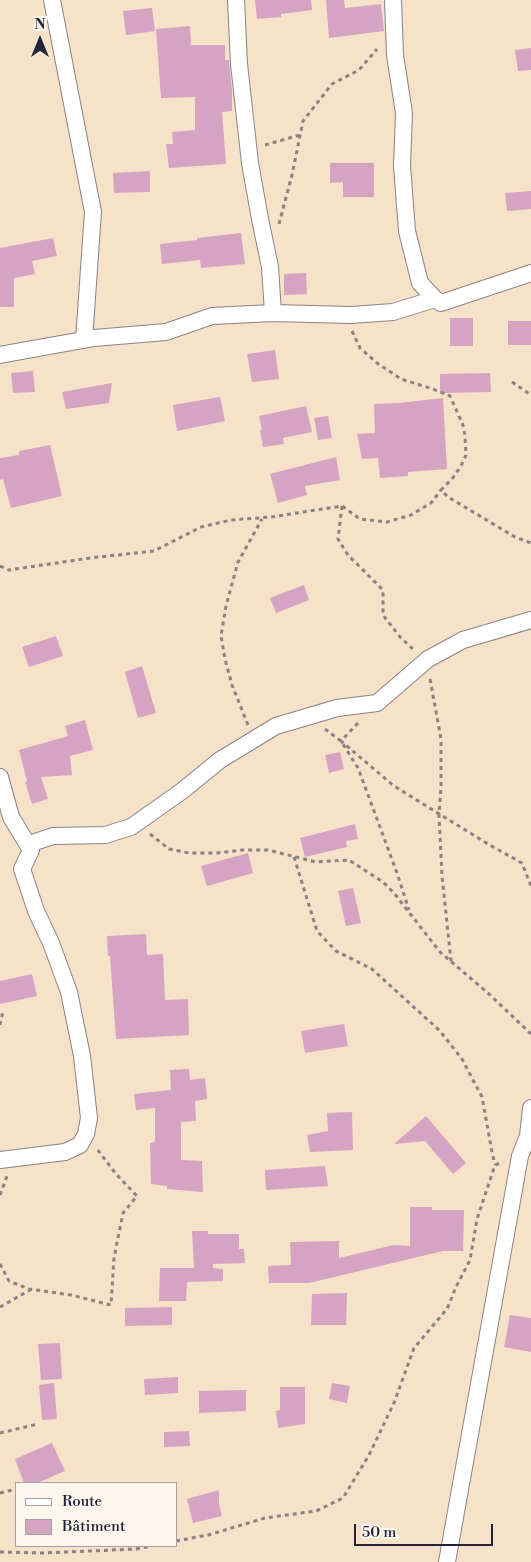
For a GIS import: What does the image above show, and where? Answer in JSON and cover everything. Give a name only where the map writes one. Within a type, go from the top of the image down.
[{"type":"street","points":[[43,0],[58,29]]},
{"type":"street","points":[[52,0],[94,212],[84,340]]},
{"type":"street","points":[[236,0],[239,64],[249,154],[270,267],[273,313]]},
{"type":"street","points":[[392,0],[395,55],[404,113],[402,166],[407,231],[420,282],[435,300],[441,303],[531,273]]},
{"type":"street","points":[[0,355],[84,340],[166,332],[212,316],[273,313],[344,315],[393,312],[435,300]]},
{"type":"street","points":[[0,1160],[65,1152],[80,1145],[86,1134],[89,1118],[82,1056],[69,992],[36,911],[22,868],[31,850],[29,844],[53,836],[105,835],[131,827],[220,760],[276,726],[337,708],[377,703],[423,663],[463,640],[531,620]]},
{"type":"street","points":[[0,777],[5,820],[31,850]]},
{"type":"street","points":[[447,1562],[520,1156],[528,1136],[531,1108]]},
{"type":"path","points":[[268,255],[282,217],[303,121],[332,84],[359,70],[394,29]]},
{"type":"path","points":[[249,154],[265,145],[300,135]]},
{"type":"path","points":[[0,566],[9,570],[154,551],[201,527],[231,520],[262,518],[342,506],[360,519],[388,522],[411,515],[431,503],[452,479],[466,455],[466,436],[450,396],[401,379],[377,363],[360,348],[344,315]]},
{"type":"path","points":[[512,382],[531,395]]},
{"type":"path","points":[[441,490],[448,497],[515,537],[531,542]]},
{"type":"path","points":[[342,506],[338,539],[348,555],[383,590],[383,616],[400,637],[421,657],[431,681],[441,739],[439,815],[442,876],[450,961]]},
{"type":"path","points":[[256,738],[247,722],[232,685],[221,636],[226,606],[238,562],[262,518]]},
{"type":"path","points":[[341,741],[377,703]]},
{"type":"path","points":[[308,716],[394,786],[439,815],[522,863],[531,886]]},
{"type":"path","points":[[341,741],[358,768],[397,872],[410,914]]},
{"type":"path","points":[[135,824],[150,833],[169,849],[182,852],[268,850],[316,862],[349,860],[383,882],[440,952],[489,994],[531,1034]]},
{"type":"path","points":[[178,1541],[208,1535],[265,1518],[316,1511],[343,1498],[370,1454],[394,1403],[414,1348],[447,1309],[456,1286],[470,1260],[477,1219],[495,1165],[482,1097],[462,1059],[440,1031],[372,969],[336,951],[317,931],[294,856]]},
{"type":"path","points":[[0,1025],[3,1011]]},
{"type":"path","points":[[0,1264],[9,1281],[31,1289],[111,1305],[114,1258],[123,1214],[137,1196],[116,1174],[86,1134]]},
{"type":"path","points":[[495,1165],[520,1156]]},
{"type":"path","points":[[0,1307],[12,1302],[31,1289]]},
{"type":"path","points":[[0,1433],[38,1424]]},
{"type":"path","points":[[0,1493],[15,1489]]},
{"type":"path","points":[[0,1552],[43,1553],[147,1547]]},
{"type":"building","points":[[255,0],[311,0],[312,10],[281,14],[281,17],[257,19]]},
{"type":"building","points":[[326,0],[344,0],[345,8],[381,4],[384,31],[329,38]]},
{"type":"building","points":[[152,8],[155,31],[126,35],[123,11]]},
{"type":"building","points":[[190,26],[191,45],[225,45],[225,60],[229,60],[232,111],[222,112],[226,164],[169,168],[166,144],[173,144],[172,132],[195,130],[195,97],[161,98],[156,29]]},
{"type":"building","points":[[531,48],[531,70],[518,71],[515,50]]},
{"type":"building","points":[[330,163],[374,163],[374,197],[343,197],[343,182],[330,183]]},
{"type":"building","points":[[150,171],[150,192],[114,193],[113,173]]},
{"type":"building","points":[[531,191],[531,209],[507,211],[505,193]]},
{"type":"building","points":[[241,233],[245,264],[201,268],[200,260],[162,264],[160,244]]},
{"type":"building","points":[[53,238],[57,256],[32,261],[35,274],[14,278],[14,307],[0,307],[0,248]]},
{"type":"building","points":[[306,273],[307,294],[284,295],[284,274]]},
{"type":"building","points":[[450,318],[473,318],[473,346],[450,346]]},
{"type":"building","points":[[508,321],[531,321],[531,345],[508,345]]},
{"type":"building","points":[[275,350],[279,379],[252,382],[247,354]]},
{"type":"building","points":[[33,371],[35,392],[13,393],[11,373]]},
{"type":"building","points":[[490,373],[491,392],[440,393],[440,374]]},
{"type":"building","points":[[112,383],[109,403],[66,409],[62,392]]},
{"type":"building","points":[[220,397],[225,421],[177,431],[173,405]]},
{"type":"building","points":[[443,398],[447,469],[408,472],[408,476],[380,478],[378,458],[362,459],[357,434],[375,433],[374,404]]},
{"type":"building","points":[[306,406],[312,432],[283,438],[284,444],[263,447],[259,416]]},
{"type":"building","points":[[328,416],[332,438],[318,440],[314,418]]},
{"type":"building","points":[[50,445],[62,496],[11,508],[3,479],[0,480],[0,458],[19,455],[19,451]]},
{"type":"building","points":[[336,457],[340,480],[305,486],[307,495],[278,503],[270,474]]},
{"type":"building","points":[[304,585],[309,600],[276,613],[270,598]]},
{"type":"building","points":[[56,636],[63,656],[29,667],[22,647]]},
{"type":"building","points":[[142,666],[156,713],[138,718],[125,672]]},
{"type":"building","points":[[85,720],[93,750],[70,756],[72,775],[41,777],[48,799],[32,804],[25,782],[27,781],[19,750],[68,736],[65,726]]},
{"type":"building","points":[[340,752],[344,769],[329,773],[325,755]]},
{"type":"building","points":[[355,824],[358,839],[346,841],[347,847],[305,857],[300,838]]},
{"type":"building","points":[[248,853],[253,873],[207,886],[201,866]]},
{"type":"building","points":[[353,888],[361,923],[346,926],[338,891]]},
{"type":"building","points":[[146,934],[147,955],[163,954],[165,1000],[188,999],[189,1035],[116,1039],[107,936]]},
{"type":"building","points":[[32,974],[37,996],[0,1004],[0,981]]},
{"type":"building","points":[[344,1024],[348,1046],[305,1053],[301,1031]]},
{"type":"building","points":[[189,1069],[190,1080],[205,1078],[207,1099],[195,1101],[196,1121],[181,1122],[181,1160],[202,1161],[203,1192],[167,1189],[167,1186],[151,1184],[150,1143],[155,1142],[155,1108],[136,1110],[134,1094],[171,1090],[170,1070]]},
{"type":"building","points":[[352,1112],[353,1150],[310,1152],[307,1135],[328,1131],[327,1113]]},
{"type":"building","points":[[426,1116],[466,1163],[453,1174],[425,1141],[394,1144]]},
{"type":"building","points":[[325,1166],[328,1186],[266,1190],[265,1170]]},
{"type":"building","points":[[410,1207],[432,1207],[432,1210],[464,1210],[463,1251],[443,1251],[309,1283],[269,1283],[268,1266],[291,1265],[290,1242],[339,1241],[339,1258],[394,1245],[410,1246]]},
{"type":"building","points":[[192,1231],[208,1231],[208,1234],[239,1234],[239,1249],[244,1249],[245,1263],[213,1264],[213,1268],[223,1269],[223,1281],[187,1282],[186,1301],[159,1301],[160,1268],[194,1268]]},
{"type":"building","points":[[347,1293],[346,1325],[311,1325],[312,1294]]},
{"type":"building","points":[[172,1307],[172,1325],[125,1326],[125,1308]]},
{"type":"building","points":[[510,1315],[531,1318],[531,1352],[504,1347]]},
{"type":"building","points":[[60,1343],[62,1379],[41,1380],[38,1344]]},
{"type":"building","points":[[178,1377],[178,1393],[145,1395],[144,1379]]},
{"type":"building","points":[[54,1383],[57,1419],[42,1420],[39,1385]]},
{"type":"building","points":[[332,1383],[350,1386],[347,1403],[329,1399]]},
{"type":"building","points":[[280,1387],[305,1387],[305,1424],[278,1428],[276,1411],[280,1410]]},
{"type":"building","points":[[246,1390],[246,1411],[199,1413],[199,1391]]},
{"type":"building","points":[[189,1431],[190,1446],[164,1447],[164,1432]]},
{"type":"building","points":[[52,1443],[65,1471],[39,1482],[24,1482],[15,1459]]},
{"type":"building","points":[[219,1490],[219,1504],[222,1516],[193,1523],[187,1499]]}]
